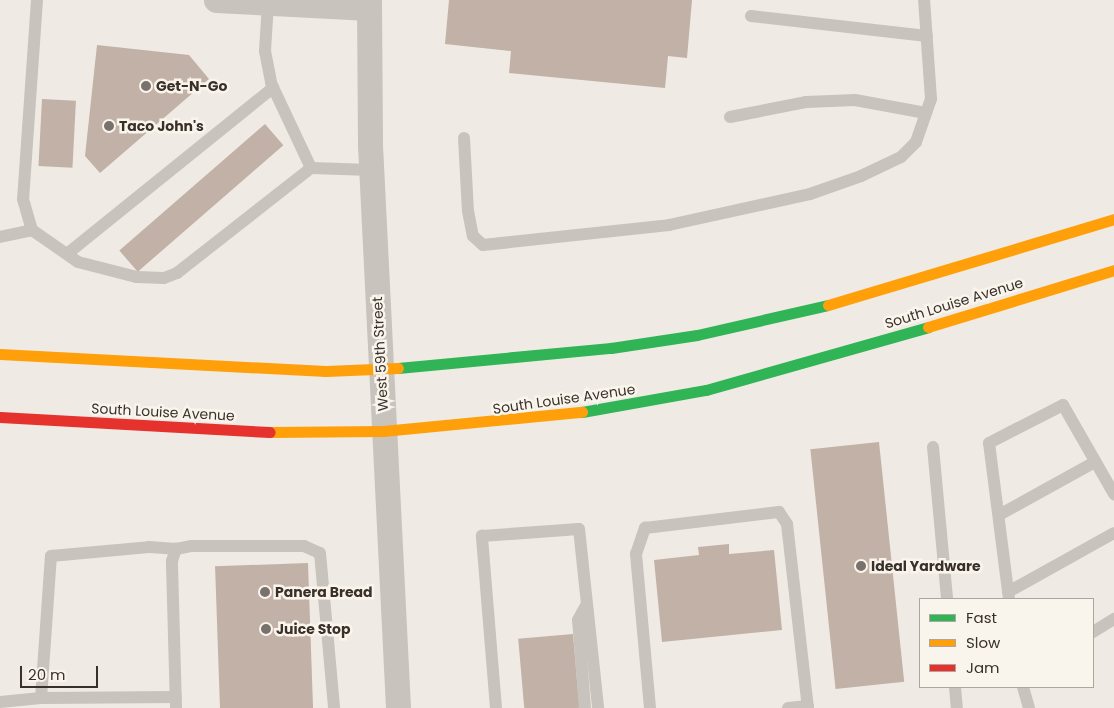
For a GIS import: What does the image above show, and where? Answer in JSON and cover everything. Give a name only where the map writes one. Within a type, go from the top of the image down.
[{"type":"main road","points":[[0,354],[266,371],[380,370],[611,348],[767,320],[1114,220]]},
{"type":"main road","name":"South Louise Avenue","points":[[0,417],[179,430],[383,432],[567,415],[706,390],[801,366],[1114,270]]},
{"type":"street","points":[[216,0],[268,3],[369,4]]},
{"type":"street","name":"West 59th Street","points":[[369,4],[371,170],[398,708]]},
{"type":"lane","points":[[37,0],[23,199],[32,230],[67,254],[95,266],[164,278],[177,273],[310,168],[371,170]]},
{"type":"lane","points":[[464,138],[468,211],[473,236],[483,245],[669,225],[810,194],[900,157],[916,142],[931,99],[924,0]]},
{"type":"lane","points":[[268,3],[265,51],[273,88],[310,168]]},
{"type":"lane","points":[[750,16],[927,36]]},
{"type":"lane","points":[[67,254],[273,88]]},
{"type":"lane","points":[[730,117],[806,102],[855,100],[926,113]]},
{"type":"lane","points":[[0,238],[32,230]]},
{"type":"lane","points":[[1114,494],[1063,405],[989,442],[1009,596],[1114,533]]},
{"type":"lane","points":[[933,447],[947,598]]},
{"type":"lane","points":[[998,515],[1095,462]]},
{"type":"lane","points":[[650,708],[636,554],[645,528],[779,512],[787,524],[808,707],[788,708]]},
{"type":"lane","points":[[496,708],[482,536],[579,529],[598,708]]},
{"type":"lane","points":[[41,698],[51,556],[149,547],[176,549],[304,546],[320,553],[334,708]]},
{"type":"lane","points":[[0,702],[41,698],[176,703],[172,561],[176,549]]},
{"type":"lane","points":[[585,708],[578,620],[586,604]]},
{"type":"lane","points":[[1094,631],[1114,620]]},
{"type":"lane","points":[[955,688],[957,708]]},
{"type":"lane","points":[[1022,688],[1029,708]]},
{"type":"building","points":[[449,0],[692,0],[687,58],[668,56],[665,88],[509,73],[511,51],[445,44]]},
{"type":"building","points":[[97,45],[189,55],[209,79],[100,173],[85,156]]},
{"type":"building","points":[[42,99],[76,101],[72,168],[38,166]]},
{"type":"building","points":[[265,124],[283,145],[138,272],[119,251]]},
{"type":"building","points":[[879,442],[904,682],[836,689],[810,449]]},
{"type":"building","points":[[729,544],[729,554],[774,550],[782,630],[662,642],[654,560],[699,555],[698,547]]},
{"type":"building","points":[[308,563],[313,708],[220,708],[215,566]]},
{"type":"building","points":[[573,634],[579,708],[524,708],[518,639]]},
{"type":"traffic: fast","points":[[398,368],[611,348],[697,335],[828,305]]},
{"type":"traffic: fast","points":[[582,412],[706,390],[928,327]]},
{"type":"traffic: slow","points":[[828,305],[1114,219]]},
{"type":"traffic: slow","points":[[928,327],[1114,270]]},
{"type":"traffic: slow","points":[[0,354],[326,371],[398,368]]},
{"type":"traffic: slow","points":[[270,432],[383,431],[582,412]]},
{"type":"traffic: jam","points":[[0,417],[270,432]]},
{"type":"place","name":"Get-N-Go","points":[[146,86]]},
{"type":"place","name":"Taco John's","points":[[109,126]]},
{"type":"place","name":"Ideal Yardware","points":[[861,566]]},
{"type":"place","name":"Panera Bread","points":[[265,592]]},
{"type":"place","name":"Juice Stop","points":[[266,629]]}]
